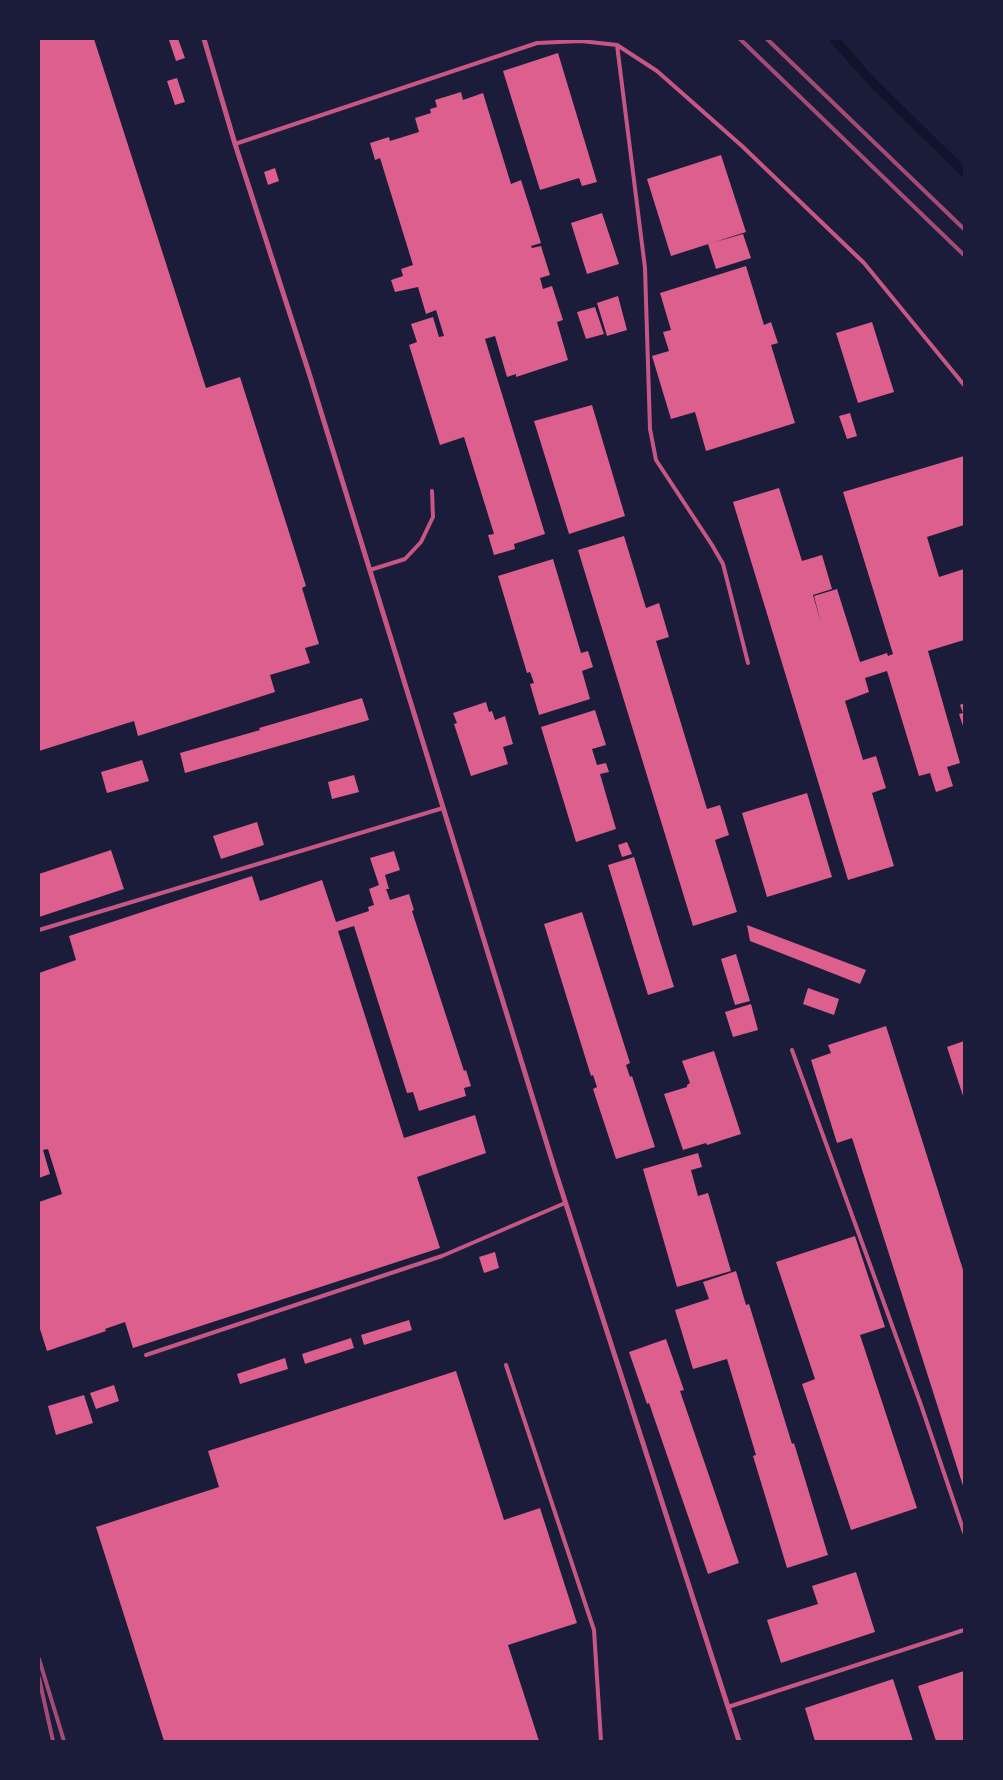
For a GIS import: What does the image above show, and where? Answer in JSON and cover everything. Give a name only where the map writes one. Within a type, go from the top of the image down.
[{"type":"street","points":[[204,39],[235,144],[312,382],[565,1203],[739,1741]]},
{"type":"lane","points":[[235,144],[536,43],[581,40],[617,45],[657,71],[694,103],[742,146],[864,263],[964,385]]},
{"type":"lane","points":[[617,45],[645,268],[650,429],[656,460],[712,544],[723,564],[748,663]]},
{"type":"lane","points":[[370,570],[405,559],[421,542],[434,517],[432,491]]},
{"type":"lane","points":[[39,930],[444,808]]},
{"type":"lane","points":[[792,1050],[921,1404],[964,1532]]},
{"type":"lane","points":[[146,1355],[442,1256],[565,1203]]},
{"type":"lane","points":[[506,1365],[594,1630],[601,1741]]},
{"type":"lane","points":[[728,1707],[964,1630]]},
{"type":"building","points":[[39,39],[94,39],[206,388],[240,377],[306,586],[302,588],[319,644],[305,648],[310,663],[270,675],[275,692],[138,736],[134,721],[39,751]]},
{"type":"building","points":[[178,39],[185,58],[176,61],[169,40]]},
{"type":"building","points":[[558,53],[597,182],[582,186],[579,178],[540,190],[503,71]]},
{"type":"building","points":[[177,78],[185,102],[175,105],[167,81]]},
{"type":"building","points":[[461,92],[463,100],[483,93],[511,184],[521,180],[541,243],[531,246],[532,248],[541,246],[550,275],[540,278],[543,289],[552,286],[563,320],[557,322],[568,360],[516,377],[516,374],[507,377],[495,336],[485,339],[545,534],[514,544],[515,549],[494,555],[488,535],[494,534],[464,437],[440,445],[409,345],[417,342],[411,324],[433,317],[439,337],[444,336],[436,310],[426,314],[418,287],[395,292],[391,280],[403,276],[401,269],[413,265],[380,158],[375,160],[370,143],[389,137],[390,141],[419,132],[415,118],[431,113],[430,109],[437,107],[435,100]]},
{"type":"building","points":[[721,155],[746,232],[671,256],[647,179]]},
{"type":"building","points":[[275,168],[279,181],[268,185],[264,172]]},
{"type":"building","points":[[602,213],[619,264],[587,274],[571,223]]},
{"type":"building","points":[[743,234],[751,258],[716,269],[708,244]]},
{"type":"building","points":[[746,266],[764,325],[771,322],[778,343],[771,345],[795,423],[706,451],[695,412],[671,419],[652,356],[669,351],[663,332],[671,330],[660,293]]},
{"type":"building","points":[[618,296],[627,330],[607,336],[597,303]]},
{"type":"building","points":[[595,307],[604,334],[586,339],[577,312]]},
{"type":"building","points":[[872,322],[894,392],[858,403],[836,333]]},
{"type":"building","points":[[592,405],[625,516],[569,534],[534,421]]},
{"type":"building","points":[[850,413],[857,436],[847,439],[839,416]]},
{"type":"building","points":[[964,456],[964,525],[927,537],[939,577],[964,569],[964,640],[928,651],[960,763],[947,767],[953,786],[936,792],[930,773],[919,776],[887,671],[865,678],[869,692],[845,701],[863,760],[876,756],[886,788],[872,793],[894,866],[848,880],[733,502],[779,488],[802,561],[822,555],[832,589],[813,595],[821,623],[814,596],[837,589],[860,662],[887,653],[888,656],[893,654],[843,492]]},
{"type":"building","points":[[624,536],[646,608],[659,603],[669,637],[656,641],[707,809],[720,805],[729,835],[715,840],[737,912],[693,926],[578,550]]},
{"type":"building","points":[[553,559],[581,653],[588,651],[593,667],[582,671],[590,699],[539,715],[530,684],[534,683],[530,672],[527,673],[498,576]]},
{"type":"building","points":[[362,698],[369,720],[185,773],[180,753]]},
{"type":"building","points":[[486,702],[489,712],[492,711],[495,720],[505,716],[513,744],[503,747],[508,764],[471,776],[454,724],[457,723],[453,713]]},
{"type":"building","points":[[964,703],[964,729],[959,714],[963,713],[960,705]]},
{"type":"building","points":[[595,710],[606,745],[592,749],[597,765],[606,763],[609,772],[600,774],[616,829],[576,842],[541,727]]},
{"type":"building","points":[[142,760],[149,781],[107,793],[101,772]]},
{"type":"building","points":[[354,775],[359,792],[332,799],[328,782]]},
{"type":"building","points":[[807,793],[832,877],[767,897],[742,813]]},
{"type":"building","points":[[257,822],[264,845],[221,859],[213,836]]},
{"type":"building","points":[[627,842],[632,854],[622,857],[618,845]]},
{"type":"building","points":[[111,850],[124,889],[39,917],[39,874]]},
{"type":"building","points":[[394,851],[400,870],[385,875],[389,889],[386,889],[390,900],[409,894],[414,910],[412,911],[464,1071],[466,1070],[471,1086],[464,1088],[466,1096],[419,1111],[413,1092],[407,1093],[354,926],[338,931],[404,1138],[475,1115],[486,1153],[417,1177],[440,1248],[133,1348],[125,1322],[105,1329],[106,1331],[47,1351],[39,1326],[39,1202],[62,1194],[48,1149],[43,1150],[50,1174],[39,1178],[39,973],[76,960],[69,936],[252,876],[260,901],[322,880],[336,922],[369,911],[368,907],[374,905],[369,889],[379,885],[370,858]]},
{"type":"building","points":[[634,857],[674,987],[648,995],[608,865]]},
{"type":"building","points":[[582,912],[630,1063],[626,1065],[630,1077],[632,1076],[655,1147],[616,1159],[593,1089],[597,1087],[593,1075],[591,1076],[544,924]]},
{"type":"building","points":[[747,925],[866,970],[860,984],[750,941]]},
{"type":"building","points":[[736,954],[750,1001],[735,1005],[721,959]]},
{"type":"building","points":[[808,988],[839,999],[834,1015],[803,1004]]},
{"type":"building","points":[[751,1004],[758,1030],[733,1037],[725,1012]]},
{"type":"building","points":[[886,1026],[964,1273],[964,1489],[852,1138],[837,1143],[811,1060],[831,1053],[828,1045]]},
{"type":"building","points":[[964,1041],[964,1099],[947,1047]]},
{"type":"building","points":[[714,1051],[741,1134],[707,1145],[706,1143],[683,1150],[664,1094],[687,1087],[690,1083],[682,1061]]},
{"type":"building","points":[[698,1153],[702,1167],[691,1170],[698,1196],[708,1193],[731,1271],[677,1287],[643,1169]]},
{"type":"building","points":[[855,1236],[885,1327],[860,1335],[917,1508],[851,1530],[802,1384],[815,1379],[776,1262]]},
{"type":"building","points":[[495,1252],[499,1268],[484,1273],[479,1257]]},
{"type":"building","points":[[736,1271],[746,1305],[749,1304],[828,1555],[787,1568],[753,1456],[756,1455],[727,1359],[693,1369],[675,1310],[709,1299],[703,1282]]},
{"type":"building","points":[[409,1320],[412,1330],[364,1345],[361,1335]]},
{"type":"building","points":[[351,1338],[354,1348],[305,1364],[302,1354]]},
{"type":"building","points":[[666,1339],[684,1390],[680,1391],[739,1563],[708,1574],[649,1403],[647,1404],[629,1352]]},
{"type":"building","points":[[285,1358],[288,1369],[240,1384],[237,1374]]},
{"type":"building","points":[[456,1371],[504,1520],[540,1508],[577,1623],[508,1645],[539,1741],[164,1741],[96,1527],[219,1487],[208,1451]]},
{"type":"building","points":[[114,1385],[119,1401],[96,1409],[90,1393]]},
{"type":"building","points":[[84,1395],[93,1423],[56,1435],[48,1406]]},
{"type":"building","points":[[856,1572],[875,1632],[781,1663],[767,1620],[818,1604],[812,1586]]},
{"type":"building","points":[[964,1671],[964,1741],[936,1741],[918,1686]]},
{"type":"building","points":[[893,1679],[913,1741],[815,1741],[805,1708]]},
{"type":"waterway","points":[[834,39],[874,84],[964,172]]},
{"type":"railway","points":[[740,39],[964,255]]},
{"type":"railway","points":[[767,39],[964,229]]},
{"type":"railway","points":[[39,1659],[64,1741]]},
{"type":"railway","points":[[39,1678],[53,1741]]}]
